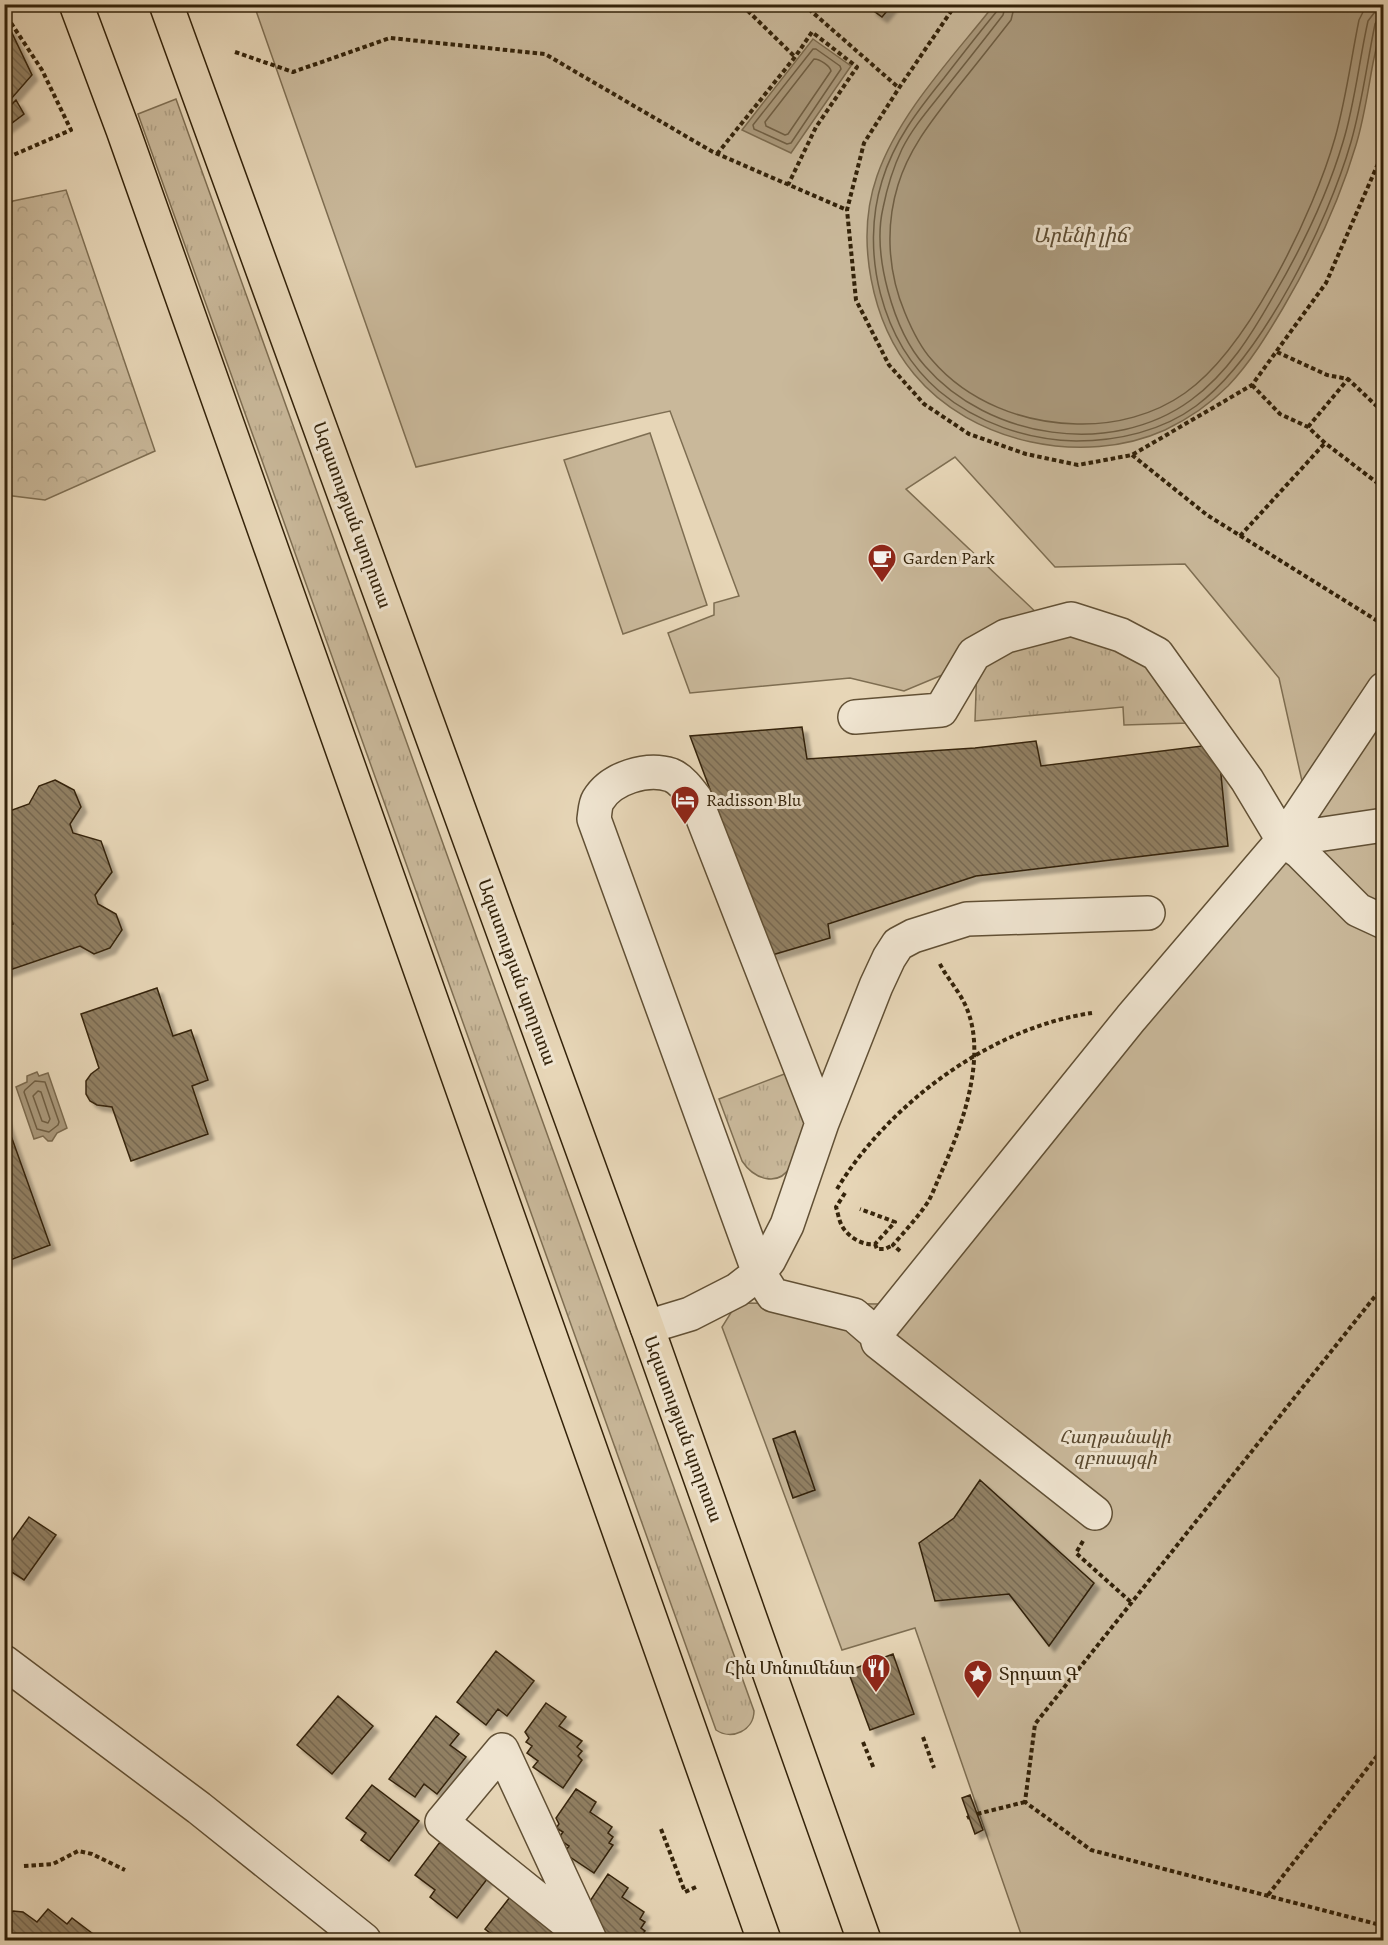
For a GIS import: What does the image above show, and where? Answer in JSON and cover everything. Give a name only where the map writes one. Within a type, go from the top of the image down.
[{"type":"main road","points":[[76,4],[131,153],[764,1941]]},
{"type":"main road","name":"Ազատության պողոտա","points":[[166,4],[647,1327],[864,1941]]},
{"type":"main road","points":[[729,1840],[752,1867],[781,1941]]},
{"type":"street","points":[[855,717],[942,710],[974,654],[1006,636],[1071,619],[1121,635],[1157,654],[1247,780],[1283,840],[1300,852],[1358,910],[1383,922]]},
{"type":"street","points":[[876,1334],[1131,1018],[1283,840],[1383,689]]},
{"type":"street","points":[[822,1123],[695,798],[672,776],[662,774],[632,775],[610,787],[598,801],[594,819],[759,1273],[773,1295],[854,1315],[876,1334],[878,1342],[1095,1513]]},
{"type":"street","points":[[1283,840],[1383,825]]},
{"type":"street","points":[[647,1327],[690,1314],[737,1290],[759,1273],[769,1260],[787,1225],[822,1123],[876,986],[898,944],[913,936],[967,919],[1148,913]]},
{"type":"street","points":[[4,1662],[199,1808],[364,1941]]},
{"type":"street","points":[[502,1750],[590,1941],[442,1822],[502,1750]]},
{"type":"path","points":[[750,4],[747,10],[795,57]]},
{"type":"path","points":[[803,4],[898,88]]},
{"type":"path","points":[[957,4],[898,88],[864,143],[846,210],[856,300],[889,365],[924,404],[969,434],[1026,454],[1078,465],[1132,455],[1252,385],[1326,283],[1383,150]]},
{"type":"path","points":[[4,21],[11,23],[42,70],[71,130],[4,159]]},
{"type":"path","points":[[717,154],[812,33],[857,67],[816,127],[788,184]]},
{"type":"path","points":[[235,52],[293,72],[390,38],[545,54],[717,154],[846,210]]},
{"type":"path","points":[[1277,352],[1327,375],[1348,379],[1383,413]]},
{"type":"path","points":[[1308,428],[1348,379]]},
{"type":"path","points":[[1252,385],[1280,414],[1308,428],[1383,488]]},
{"type":"path","points":[[1240,537],[1325,443]]},
{"type":"path","points":[[1132,455],[1207,515],[1383,625]]},
{"type":"path","points":[[875,1244],[877,1249],[885,1249],[893,1245],[928,1200],[961,1124],[972,1086],[974,1035],[968,1010],[957,987],[945,975],[938,960]]},
{"type":"path","points":[[840,1201],[833,1194],[846,1173],[888,1124],[929,1086],[973,1055],[1019,1033],[1067,1017],[1102,1012]]},
{"type":"path","points":[[845,1193],[836,1207],[843,1228],[857,1240],[868,1245],[875,1244],[895,1222],[860,1209]]},
{"type":"path","points":[[893,1245],[904,1254]]},
{"type":"path","points":[[1025,1802],[1035,1724],[1383,1285]]},
{"type":"path","points":[[1095,1513],[1094,1524],[1076,1553],[1132,1603]]},
{"type":"path","points":[[923,1737],[934,1768]]},
{"type":"path","points":[[863,1742],[874,1769]]},
{"type":"path","points":[[1268,1895],[1383,1747]]},
{"type":"path","points":[[977,1814],[1025,1802],[1092,1850],[1383,1926]]},
{"type":"path","points":[[662,1829],[685,1892],[696,1887]]},
{"type":"path","points":[[24,1866],[53,1864],[78,1851],[92,1854],[125,1870]]},
{"type":"green space","name":"Հաղթանակի զբոսայգի","points":[[254,5],[1383,5],[1383,1940],[1023,1940],[915,1628],[842,1650],[722,1327],[737,1303],[883,1304],[1308,808],[1279,678],[1185,564],[1055,567],[955,457],[906,489],[1041,617],[947,673],[904,691],[850,678],[690,693],[668,633],[714,615],[714,603],[739,596],[670,411],[416,467]]},
{"type":"green space","points":[[176,99],[754,1711],[750,1724],[741,1732],[729,1734],[716,1730],[138,114]]},
{"type":"green space","points":[[66,190],[155,451],[45,500],[5,495],[5,208],[13,201]]},
{"type":"green space","points":[[650,433],[707,605],[623,634],[564,460]]},
{"type":"green space","points":[[1071,635],[1115,645],[1150,669],[1188,723],[1124,725],[1123,707],[975,721],[977,663],[1008,645]]},
{"type":"green space","points":[[787,1073],[801,1109],[805,1131],[794,1162],[786,1173],[773,1179],[766,1178],[753,1172],[742,1161],[719,1099]]},
{"type":"water","name":"Արենի լիճ","points":[[994,5],[1383,5],[1366,104],[1356,145],[1333,208],[1305,269],[1264,338],[1236,377],[1206,405],[1165,430],[1133,441],[1099,447],[1065,447],[1030,442],[997,432],[966,417],[938,398],[914,374],[899,353],[887,330],[871,279],[868,253],[867,226],[877,176],[899,130],[928,86]]},
{"type":"water","points":[[813,39],[851,66],[791,153],[742,130]]},
{"type":"water","points":[[37,1072],[39,1076],[48,1073],[67,1128],[57,1133],[52,1141],[48,1141],[43,1136],[34,1139],[16,1087],[27,1082],[27,1076]]},
{"type":"building","points":[[874,4],[893,4],[882,17],[871,9]]},
{"type":"building","points":[[4,28],[10,29],[32,75],[4,107]]},
{"type":"building","points":[[16,100],[24,114],[4,129],[4,110]]},
{"type":"building","points":[[802,727],[807,759],[975,748],[1036,741],[1041,766],[1218,744],[1228,846],[976,876],[828,924],[830,938],[772,955],[690,736]]},
{"type":"building","points":[[55,780],[74,790],[81,807],[70,824],[73,833],[101,841],[112,872],[95,895],[98,904],[116,914],[122,930],[110,948],[94,954],[80,946],[4,972],[4,927],[13,924],[4,899],[4,813],[29,804],[39,786]]},
{"type":"building","points":[[157,988],[173,1036],[191,1030],[208,1080],[192,1086],[208,1134],[131,1161],[112,1107],[97,1105],[90,1101],[86,1094],[86,1081],[99,1068],[81,1014]]},
{"type":"building","points":[[4,1116],[50,1245],[5,1262],[4,1261]]},
{"type":"building","points":[[795,1431],[815,1490],[793,1498],[773,1439]]},
{"type":"building","points":[[980,1480],[1094,1583],[1049,1646],[1009,1594],[935,1601],[919,1543],[954,1518]]},
{"type":"building","points":[[29,1517],[56,1535],[24,1580],[4,1567],[4,1552]]},
{"type":"building","points":[[496,1651],[534,1681],[507,1716],[498,1709],[486,1725],[457,1702]]},
{"type":"building","points":[[893,1654],[914,1714],[870,1730],[848,1671]]},
{"type":"building","points":[[338,1696],[373,1726],[332,1774],[297,1745]]},
{"type":"building","points":[[546,1703],[566,1717],[559,1726],[582,1741],[577,1747],[582,1751],[578,1756],[582,1760],[563,1788],[533,1767],[538,1761],[527,1753],[532,1746],[526,1742],[529,1738],[525,1732]]},
{"type":"building","points":[[436,1716],[459,1734],[450,1745],[466,1757],[437,1794],[424,1784],[415,1797],[389,1779]]},
{"type":"building","points":[[372,1785],[419,1821],[389,1861],[361,1840],[366,1833],[346,1818]]},
{"type":"building","points":[[576,1789],[596,1802],[590,1812],[612,1827],[608,1833],[613,1837],[609,1843],[613,1845],[594,1873],[564,1853],[569,1846],[558,1839],[563,1832],[556,1828],[559,1824],[556,1818]]},
{"type":"building","points":[[970,1795],[983,1830],[975,1834],[962,1798]]},
{"type":"building","points":[[440,1842],[488,1878],[457,1918],[430,1897],[435,1890],[415,1875]]},
{"type":"building","points":[[608,1874],[628,1888],[622,1897],[644,1912],[640,1919],[645,1922],[641,1928],[645,1931],[638,1940],[599,1940],[588,1904]]},
{"type":"building","points":[[510,1897],[557,1933],[551,1940],[499,1940],[485,1929]]},
{"type":"building","points":[[48,1909],[67,1924],[72,1918],[101,1940],[4,1940],[6,1917],[13,1911],[23,1912],[37,1922]]},
{"type":"place","name":"Garden Park","points":[[882,584]]},
{"type":"place","name":"Radisson Blu","points":[[685,826]]},
{"type":"place","name":"Հին Մոնումենտ","points":[[876,1694]]},
{"type":"place","name":"Տրդատ Գ","points":[[978,1700]]}]
